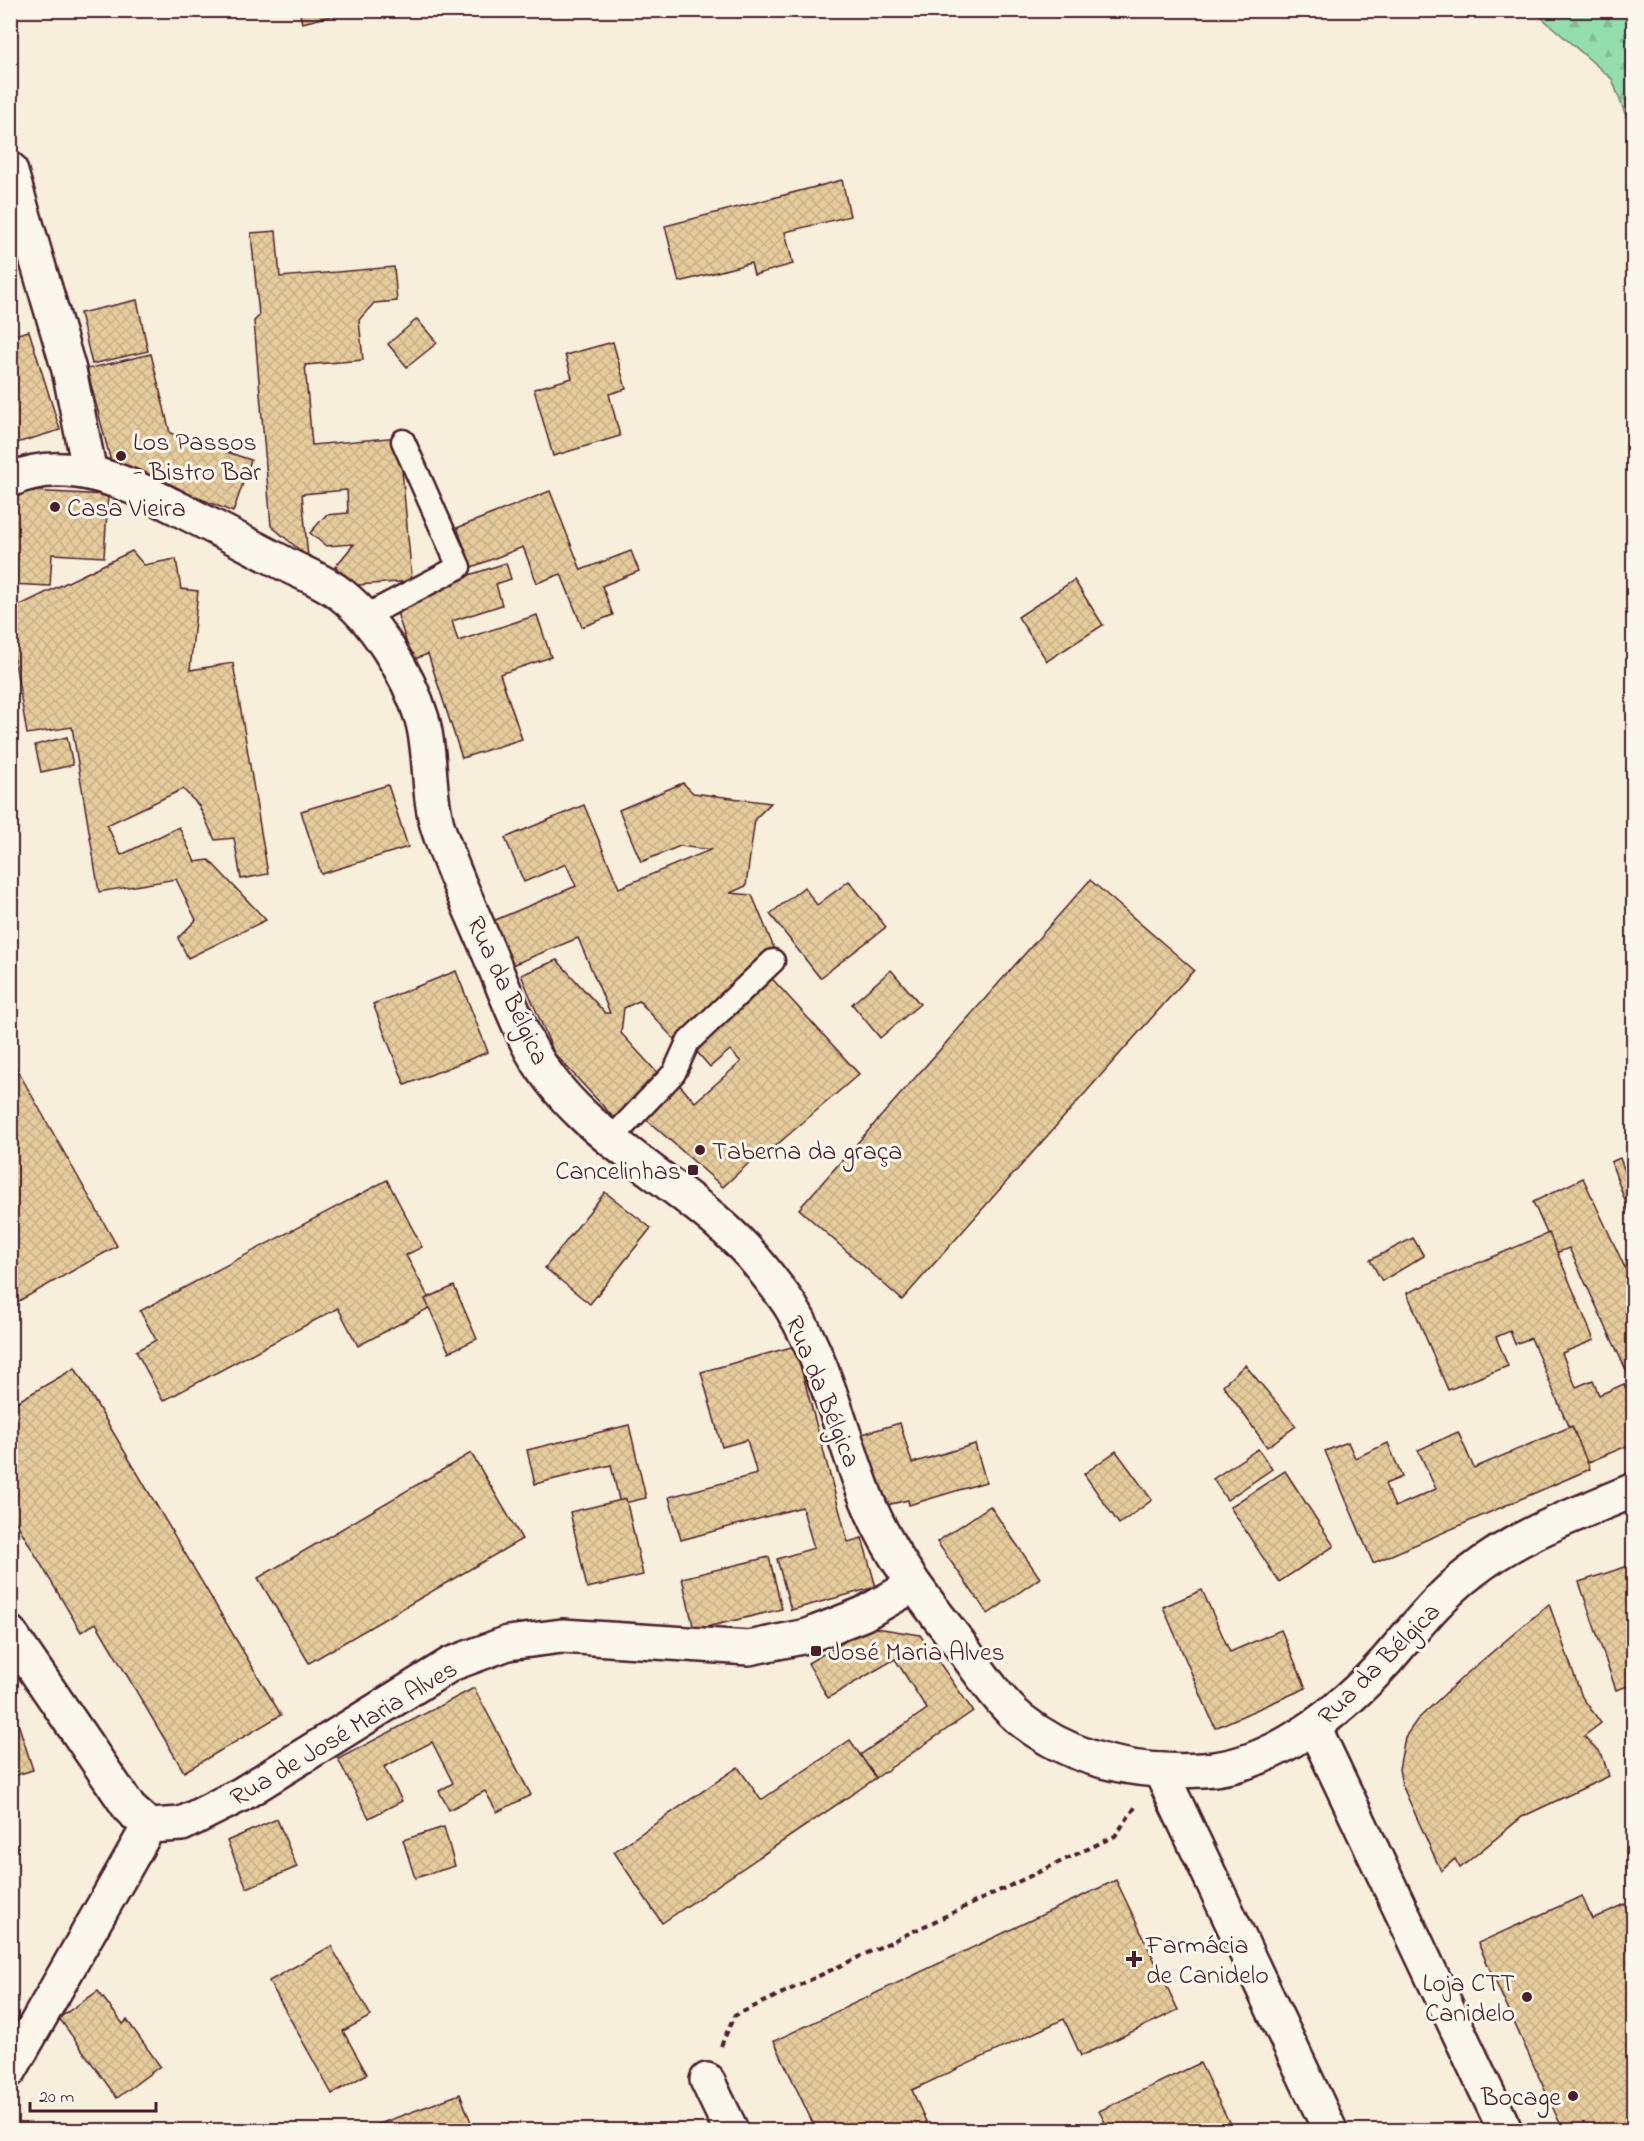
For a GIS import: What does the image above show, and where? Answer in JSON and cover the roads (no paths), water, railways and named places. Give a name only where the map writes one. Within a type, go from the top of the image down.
[{"type":"main road","points":[[10,169],[69,370],[90,473]]},
{"type":"main road","name":"Rua da Bélgica","points":[[10,480],[53,467],[90,473],[152,495],[335,590],[364,617],[398,664],[423,721],[439,829],[529,1046],[562,1096],[731,1234],[758,1263],[791,1306],[811,1348],[869,1505],[888,1546],[914,1586],[1016,1716],[1059,1745],[1098,1762],[1160,1770],[1210,1770],[1258,1758],[1314,1727],[1383,1664],[1425,1613],[1472,1571],[1529,1535],[1634,1490]]},
{"type":"main road","name":"Rua de José Maria Alves","points":[[149,1826],[182,1824],[242,1794],[451,1664],[508,1643],[562,1636],[749,1648],[807,1636],[864,1614],[914,1586]]},
{"type":"main road","points":[[10,1633],[130,1809],[149,1826],[10,2070]]},
{"type":"main road","points":[[1314,1727],[1505,2130]]},
{"type":"main road","points":[[1160,1770],[1329,2130]]},
{"type":"main road","points":[[707,2080],[731,2130]]},
{"type":"lane","points":[[364,617],[459,567],[403,441]]},
{"type":"lane","points":[[611,1138],[674,1073],[688,1042],[773,961]]},
{"type":"place","name":"Los Passos - Bistro Bar","points":[[121,456]]},
{"type":"place","name":"Casa Vieira","points":[[55,507]]},
{"type":"place","name":"Taberna da graça","points":[[700,1150]]},
{"type":"place","name":"Cancelinhas","points":[[693,1170]]},
{"type":"place","name":"José Maria Alves","points":[[816,1651]]},
{"type":"place","name":"Farmácia de Canidelo","points":[[1134,1959]]},
{"type":"place","name":"Loja CTT Canidelo","points":[[1527,1997]]},
{"type":"place","name":"Bocage","points":[[1573,2096]]}]
